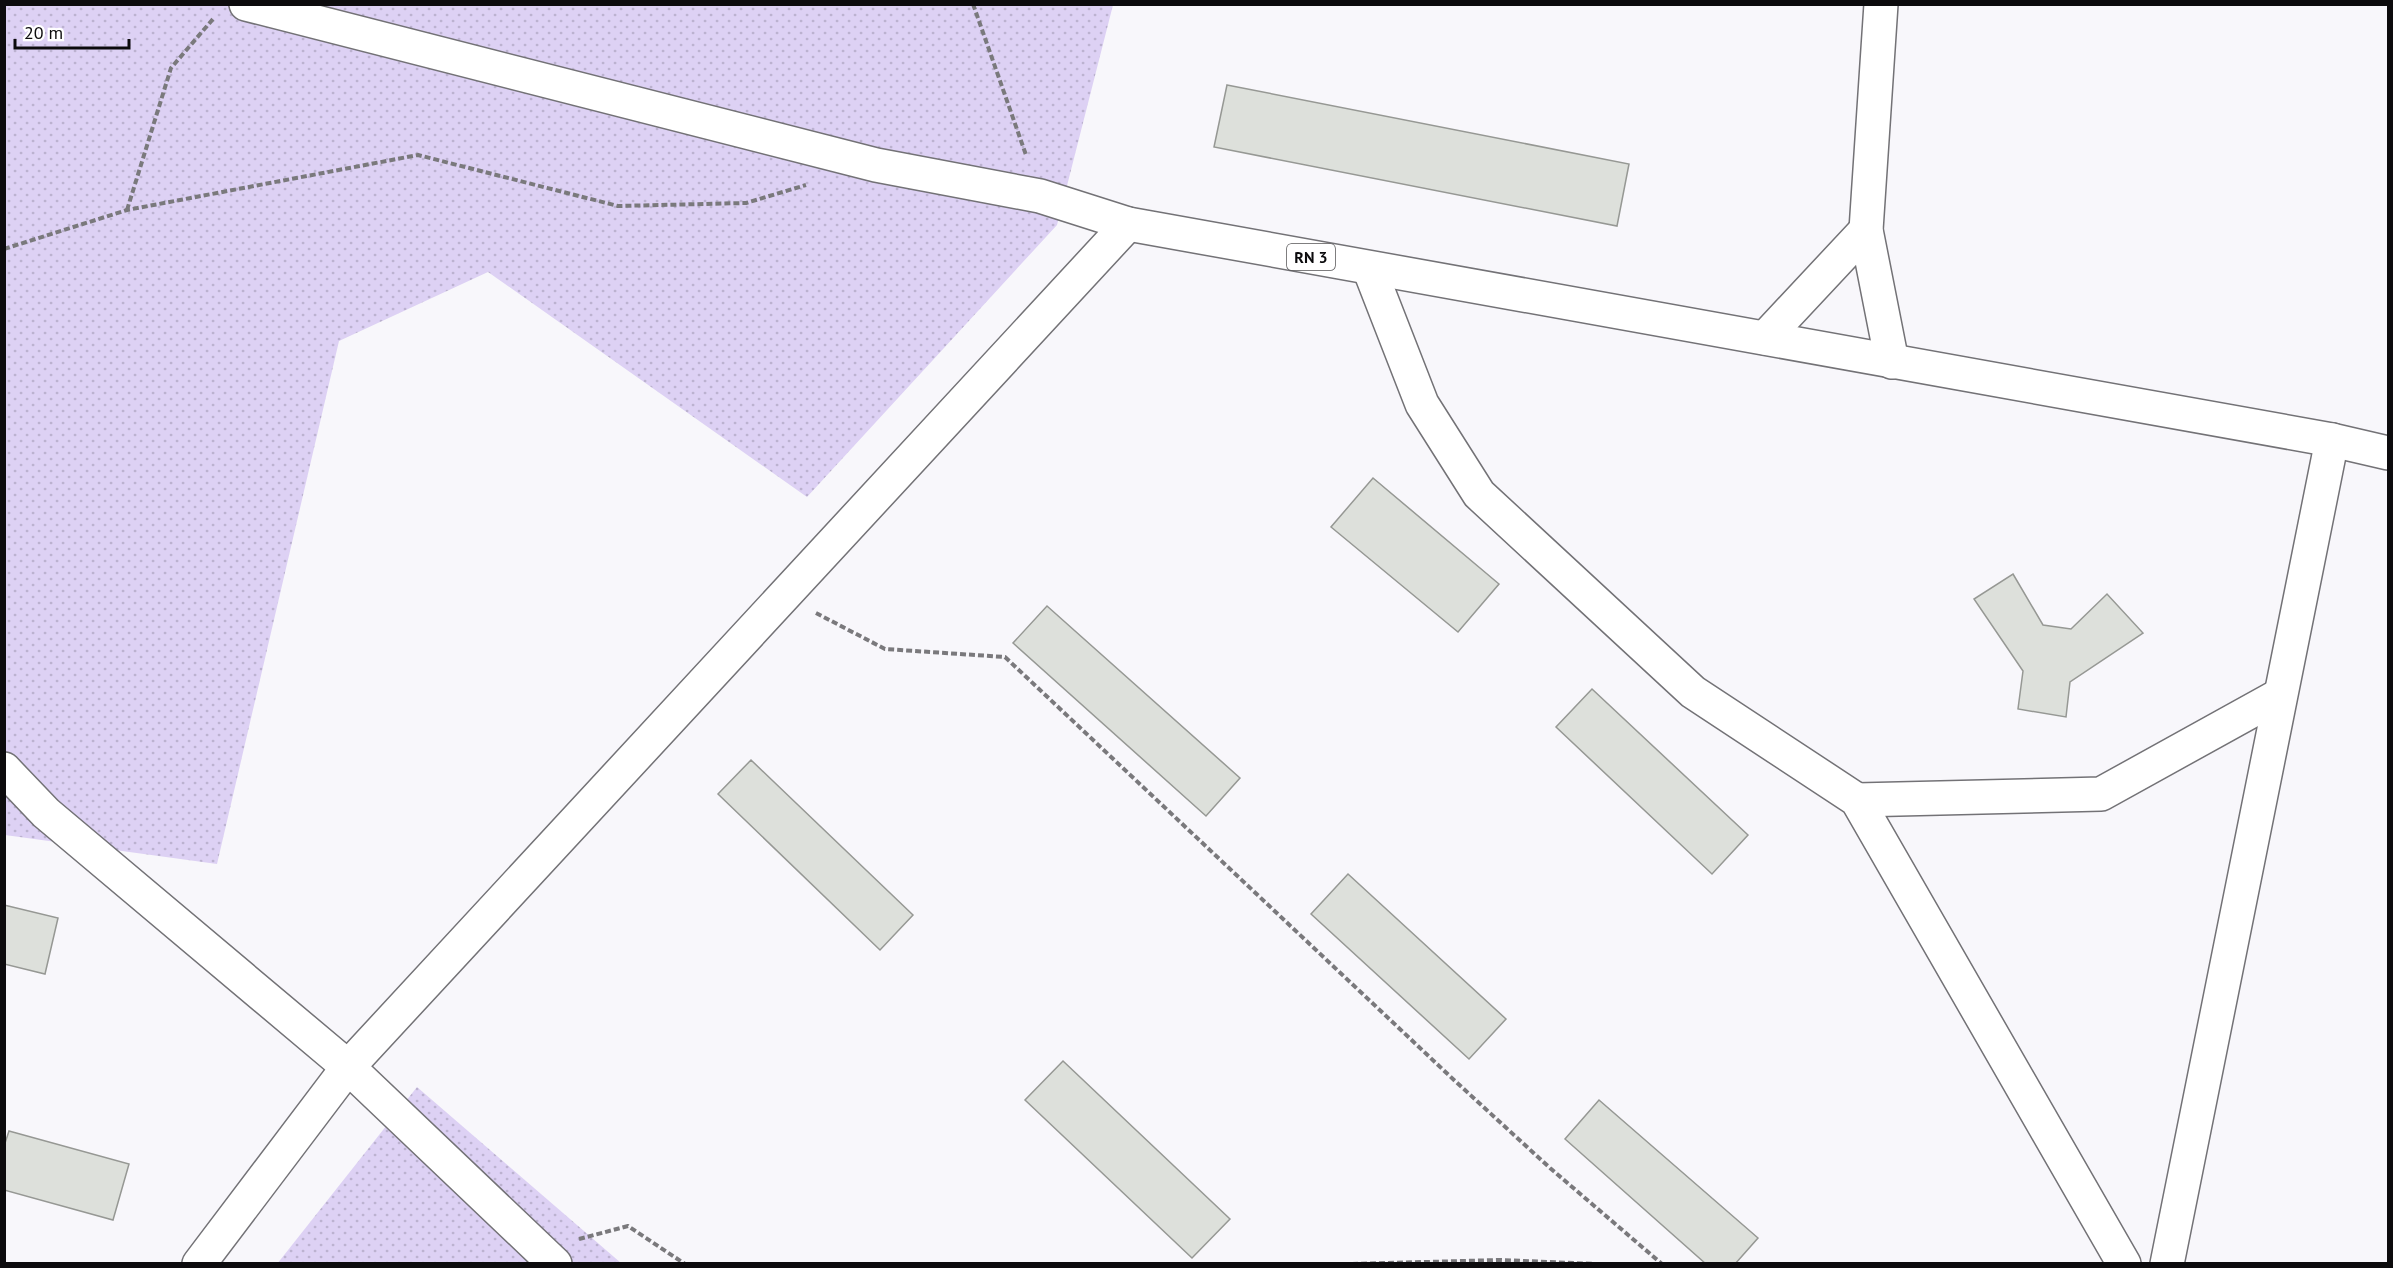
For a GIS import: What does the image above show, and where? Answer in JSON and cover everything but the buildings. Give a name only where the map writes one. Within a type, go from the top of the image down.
[{"type":"street","points":[[1881,4],[1866,230],[1892,362]]},
{"type":"street","name":"RN 3","points":[[232,9],[876,165],[1040,196],[1128,224],[2332,440],[2388,453]]},
{"type":"street","points":[[199,1263],[348,1067],[1128,224]]},
{"type":"street","points":[[1765,339],[1866,230]]},
{"type":"street","points":[[1369,268],[1422,404],[1479,494],[1693,692],[1857,800],[2124,1263]]},
{"type":"street","points":[[2167,1263],[2332,440]]},
{"type":"street","points":[[1857,800],[2101,794],[2280,695]]},
{"type":"street","points":[[4,769],[46,813],[348,1067],[547,1257]]},
{"type":"path","points":[[973,4],[1040,196]]},
{"type":"path","points":[[127,210],[171,68],[232,9]]},
{"type":"path","points":[[4,249],[127,210],[418,155],[618,206],[746,203],[811,184]]},
{"type":"path","points":[[784,596],[885,649],[1005,657],[1462,1088],[1662,1263]]},
{"type":"path","points":[[547,1257],[628,1226],[685,1263]]},
{"type":"path","points":[[1352,1263],[1498,1260],[1598,1263]]},
{"type":"shaded area","points":[[5,5],[1113,5],[1057,225],[807,497],[488,272],[339,341],[217,864],[5,835]]},
{"type":"shaded area","points":[[417,1087],[621,1263],[277,1264]]}]
